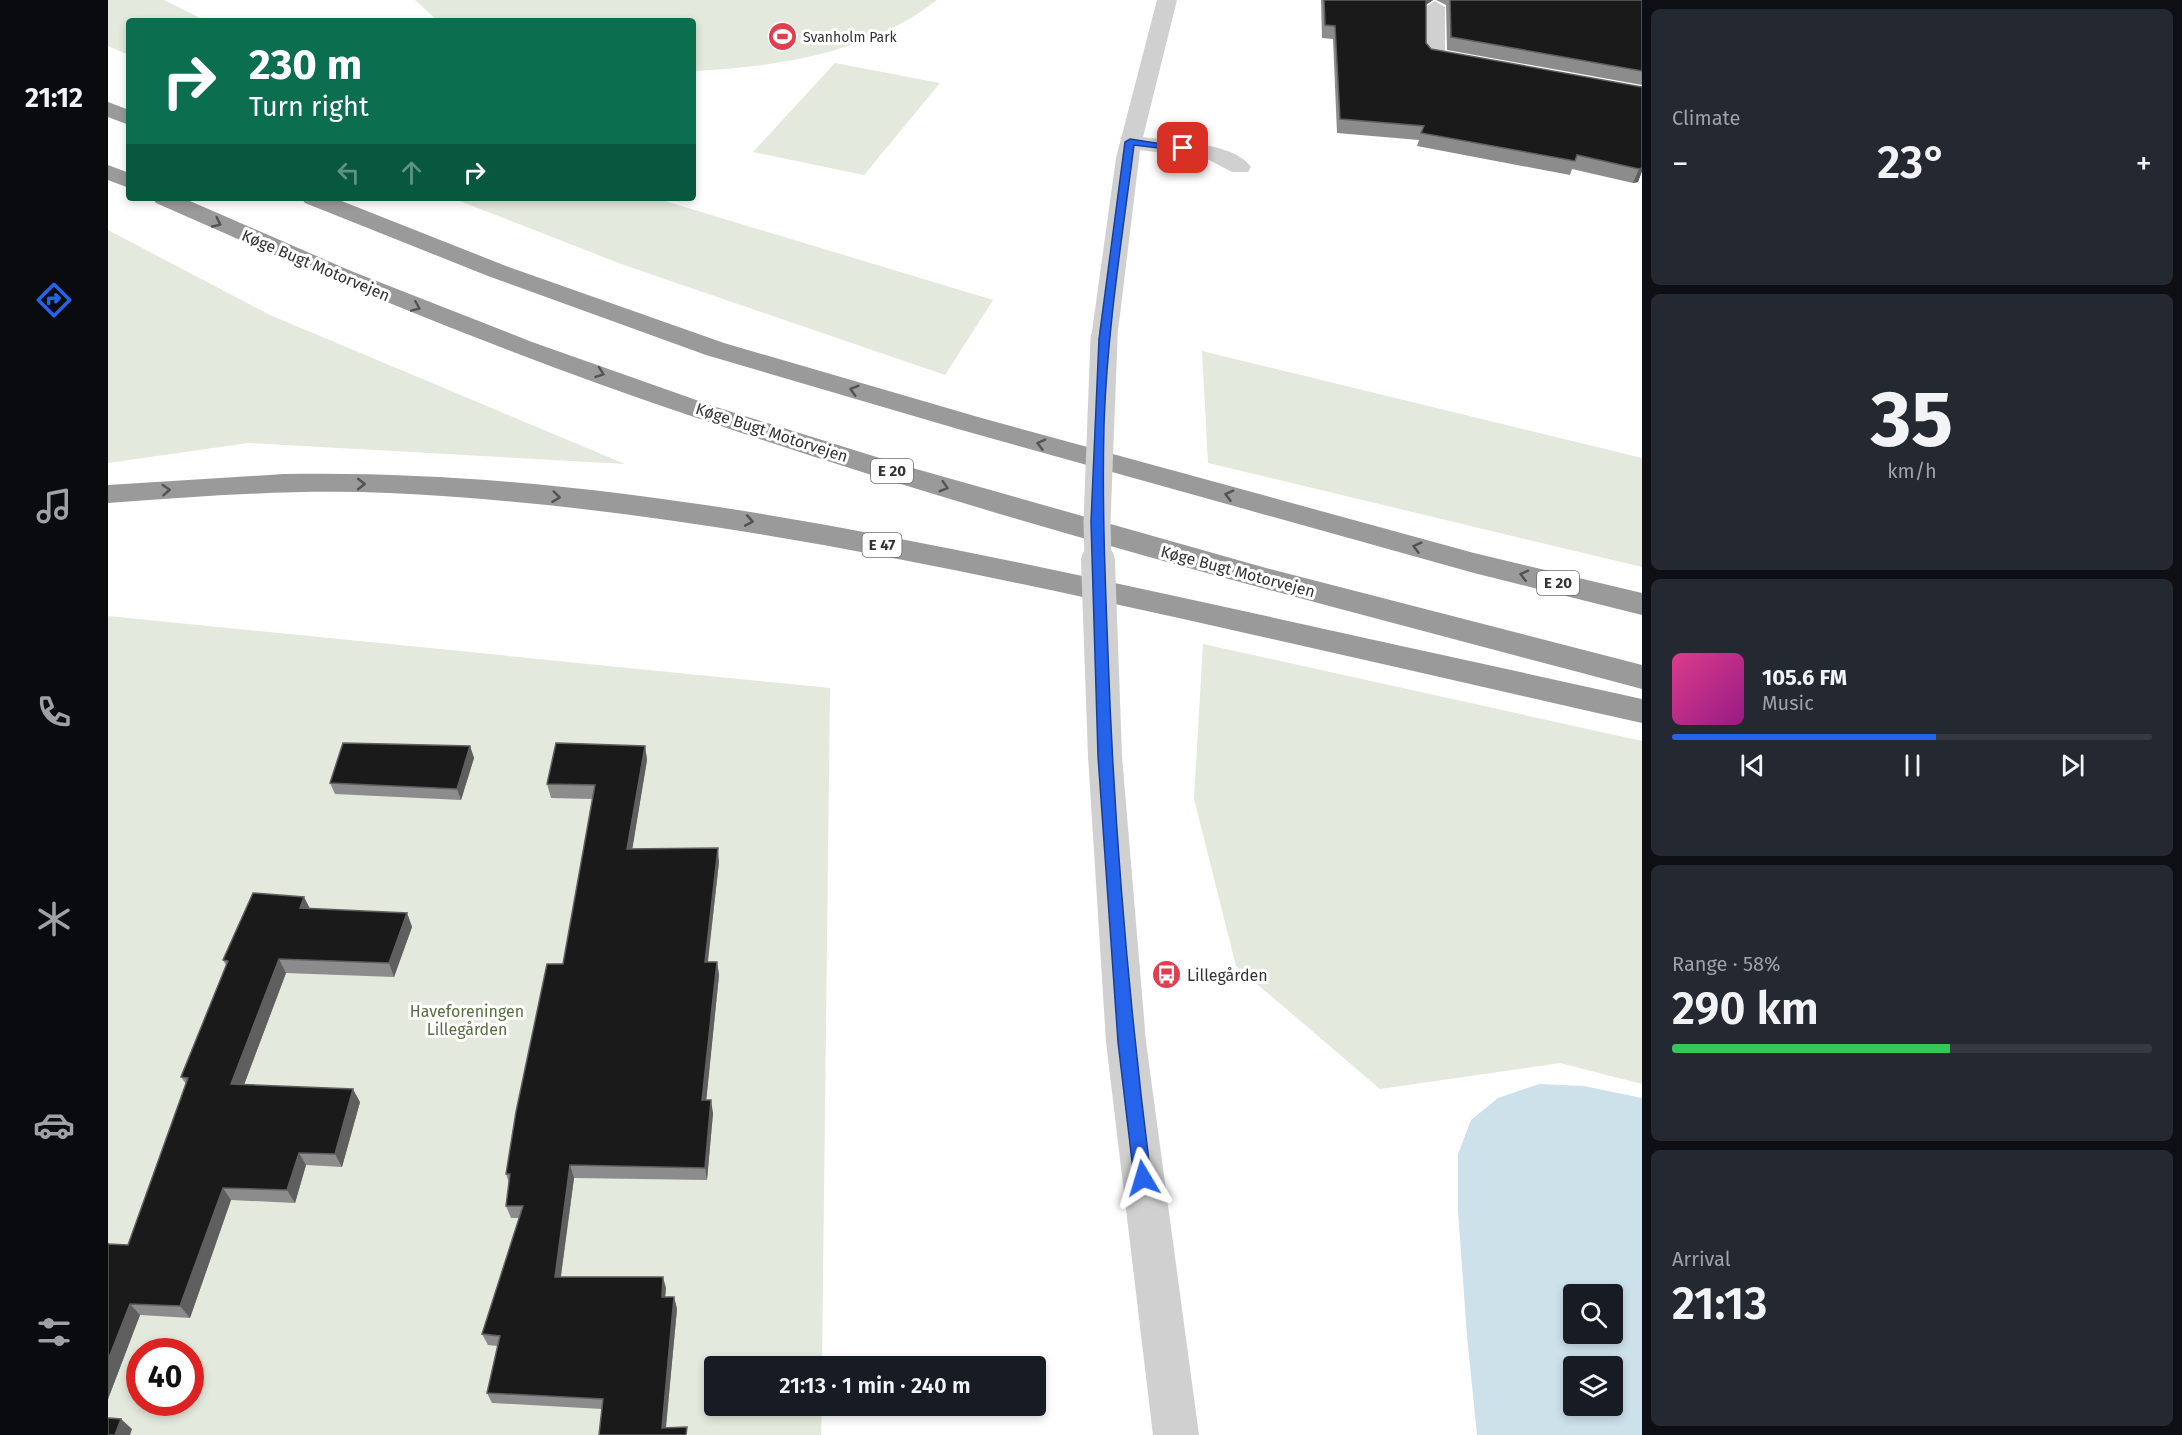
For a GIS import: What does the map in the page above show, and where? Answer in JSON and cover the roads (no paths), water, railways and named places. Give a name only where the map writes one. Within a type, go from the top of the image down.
[{"type":"highway","points":[[108,108],[126,117]]},
{"type":"highway","points":[[108,172],[126,180]]},
{"type":"highway","name":"Køge Bugt Motorvejen","points":[[170,201],[235,231],[437,315],[711,413],[941,486],[1218,567],[1642,677]]},
{"type":"highway","name":"E 20","points":[[321,201],[497,271],[715,349],[968,423],[1405,544],[1642,603]]},
{"type":"highway","name":"E 47","points":[[108,494],[250,483],[390,484],[541,495],[734,518],[946,557],[1642,711]]},
{"type":"street","points":[[1167,0],[1130,142],[1104,339],[1097,522],[1105,756],[1126,1042],[1176,1435]]},
{"type":"street","points":[[1435,7],[1434,56],[1490,66]]},
{"type":"street","points":[[1130,142],[1212,153],[1240,166]]},
{"type":"water","points":[[1539,1084],[1584,1086],[1642,1098],[1642,1435],[1477,1435],[1458,1211],[1458,1154],[1471,1120],[1498,1098]]},
{"type":"place","name":"Svanholm Park","points":[[782,37]]},
{"type":"place","name":"Lillegården","points":[[1166,975]]},
{"type":"park label","name":"Haveforeningen Lillegården","points":[[467,1020]]}]
